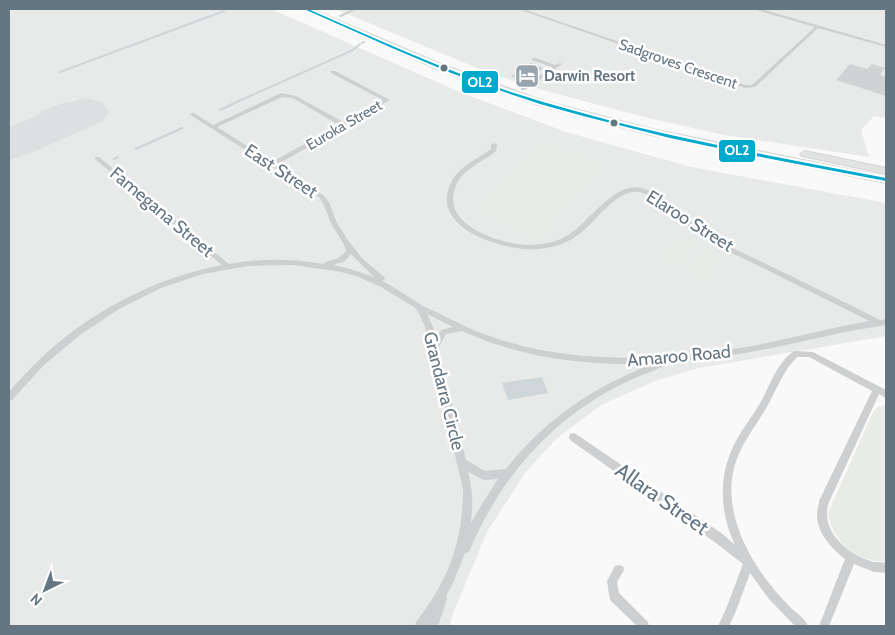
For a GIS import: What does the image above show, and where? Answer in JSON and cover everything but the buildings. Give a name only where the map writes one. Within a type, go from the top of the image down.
[{"type":"highway","points":[[306,9],[324,11],[338,16],[523,90],[679,135],[886,180]]},
{"type":"highway","points":[[324,11],[376,39],[484,84],[541,103],[612,123],[831,158],[886,171]]},
{"type":"highway","points":[[338,16],[336,20],[376,39]]},
{"type":"highway","points":[[396,40],[397,46],[418,54],[424,59]]},
{"type":"street","points":[[324,11],[348,9]]},
{"type":"street","points":[[338,16],[348,9]]},
{"type":"street","points":[[338,16],[357,9]]},
{"type":"street","points":[[350,18],[357,9]]},
{"type":"street","name":"Sadgroves Crescent","points":[[520,9],[745,87],[753,86],[818,26]]},
{"type":"street","points":[[757,9],[886,46]]},
{"type":"street","points":[[523,90],[557,66],[534,59]]},
{"type":"street","name":"Euroka Street","points":[[272,165],[387,100],[333,72]]},
{"type":"street","points":[[212,127],[281,95],[294,97],[344,125]]},
{"type":"street","name":"East Street","points":[[192,114],[323,198],[333,222],[348,245],[367,267],[392,289]]},
{"type":"street","name":"Elaroo Street","points":[[494,145],[494,150],[458,178],[453,186],[450,197],[452,209],[460,221],[488,240],[526,247],[557,243],[576,234],[619,194],[630,189],[640,190],[650,195],[706,235],[883,322]]},
{"type":"street","name":"Famegana Street","points":[[98,158],[227,266]]},
{"type":"street","points":[[320,264],[331,264],[342,259],[349,251],[348,245]]},
{"type":"street","name":"Grandarra Circle","points":[[9,397],[60,346],[110,310],[165,283],[227,266],[275,261],[320,264],[364,275],[392,289],[418,307],[429,328],[435,346],[462,463],[469,506],[461,549],[452,572],[440,597],[420,626]]},
{"type":"street","name":"Amaroo Road","points":[[418,307],[463,328],[516,346],[582,359],[642,362],[689,358],[744,350],[883,322]]},
{"type":"street","points":[[435,346],[444,332],[463,328]]},
{"type":"street","points":[[803,626],[775,599],[749,563],[738,540],[731,516],[727,487],[729,468],[738,447],[790,359],[795,354],[800,352],[810,354],[886,394]]},
{"type":"street","points":[[433,626],[452,572],[486,506],[508,473],[543,434],[561,418],[584,403],[644,371],[689,358]]},
{"type":"street","points":[[877,389],[822,508],[823,520],[829,534],[837,545],[851,558],[872,567],[886,568]]},
{"type":"street","name":"Allara Street","points":[[573,437],[720,539],[749,563]]},
{"type":"street","points":[[462,463],[484,476],[508,473]]},
{"type":"street","points":[[824,626],[851,558]]},
{"type":"street","points":[[723,626],[728,618],[742,577],[749,563]]},
{"type":"street","points":[[619,570],[612,582],[614,596],[644,626]]},
{"type":"shaded area","points":[[9,9],[271,9],[462,93],[566,132],[691,167],[886,203],[886,336],[699,368],[655,381],[601,405],[556,439],[525,473],[487,532],[452,616],[450,626],[9,626]]},
{"type":"shaded area","points":[[335,9],[886,9],[886,118],[874,116],[861,130],[869,157],[724,135],[648,118],[531,87],[482,70]]},
{"type":"shaded area","points":[[545,142],[605,166],[538,239],[473,208]]},
{"type":"shaded area","points":[[680,235],[698,244],[680,266],[661,256]]},
{"type":"shaded area","points":[[705,248],[724,257],[705,279],[686,269]]},
{"type":"shaded area","points":[[542,377],[548,393],[508,400],[502,383]]},
{"type":"shaded area","points":[[886,405],[886,561],[876,561],[856,555],[848,549],[835,533],[828,513],[873,412],[878,407]]},
{"type":"waterway","points":[[60,72],[224,11]]},
{"type":"waterway","points":[[230,105],[353,50],[360,44]]},
{"type":"waterway","points":[[220,110],[233,104]]},
{"type":"waterway","points":[[136,149],[182,128]]},
{"type":"waterway","points":[[114,159],[118,157]]},
{"type":"taxiway","points":[[24,138],[50,114],[66,107],[77,116]]},
{"type":"runway","points":[[9,145],[86,112]]},
{"type":"transit line","name":"OL2","points":[[306,9],[452,72],[542,103],[670,136],[886,180]]},
{"type":"place","name":"Darwin Resort","points":[[527,76]]}]
